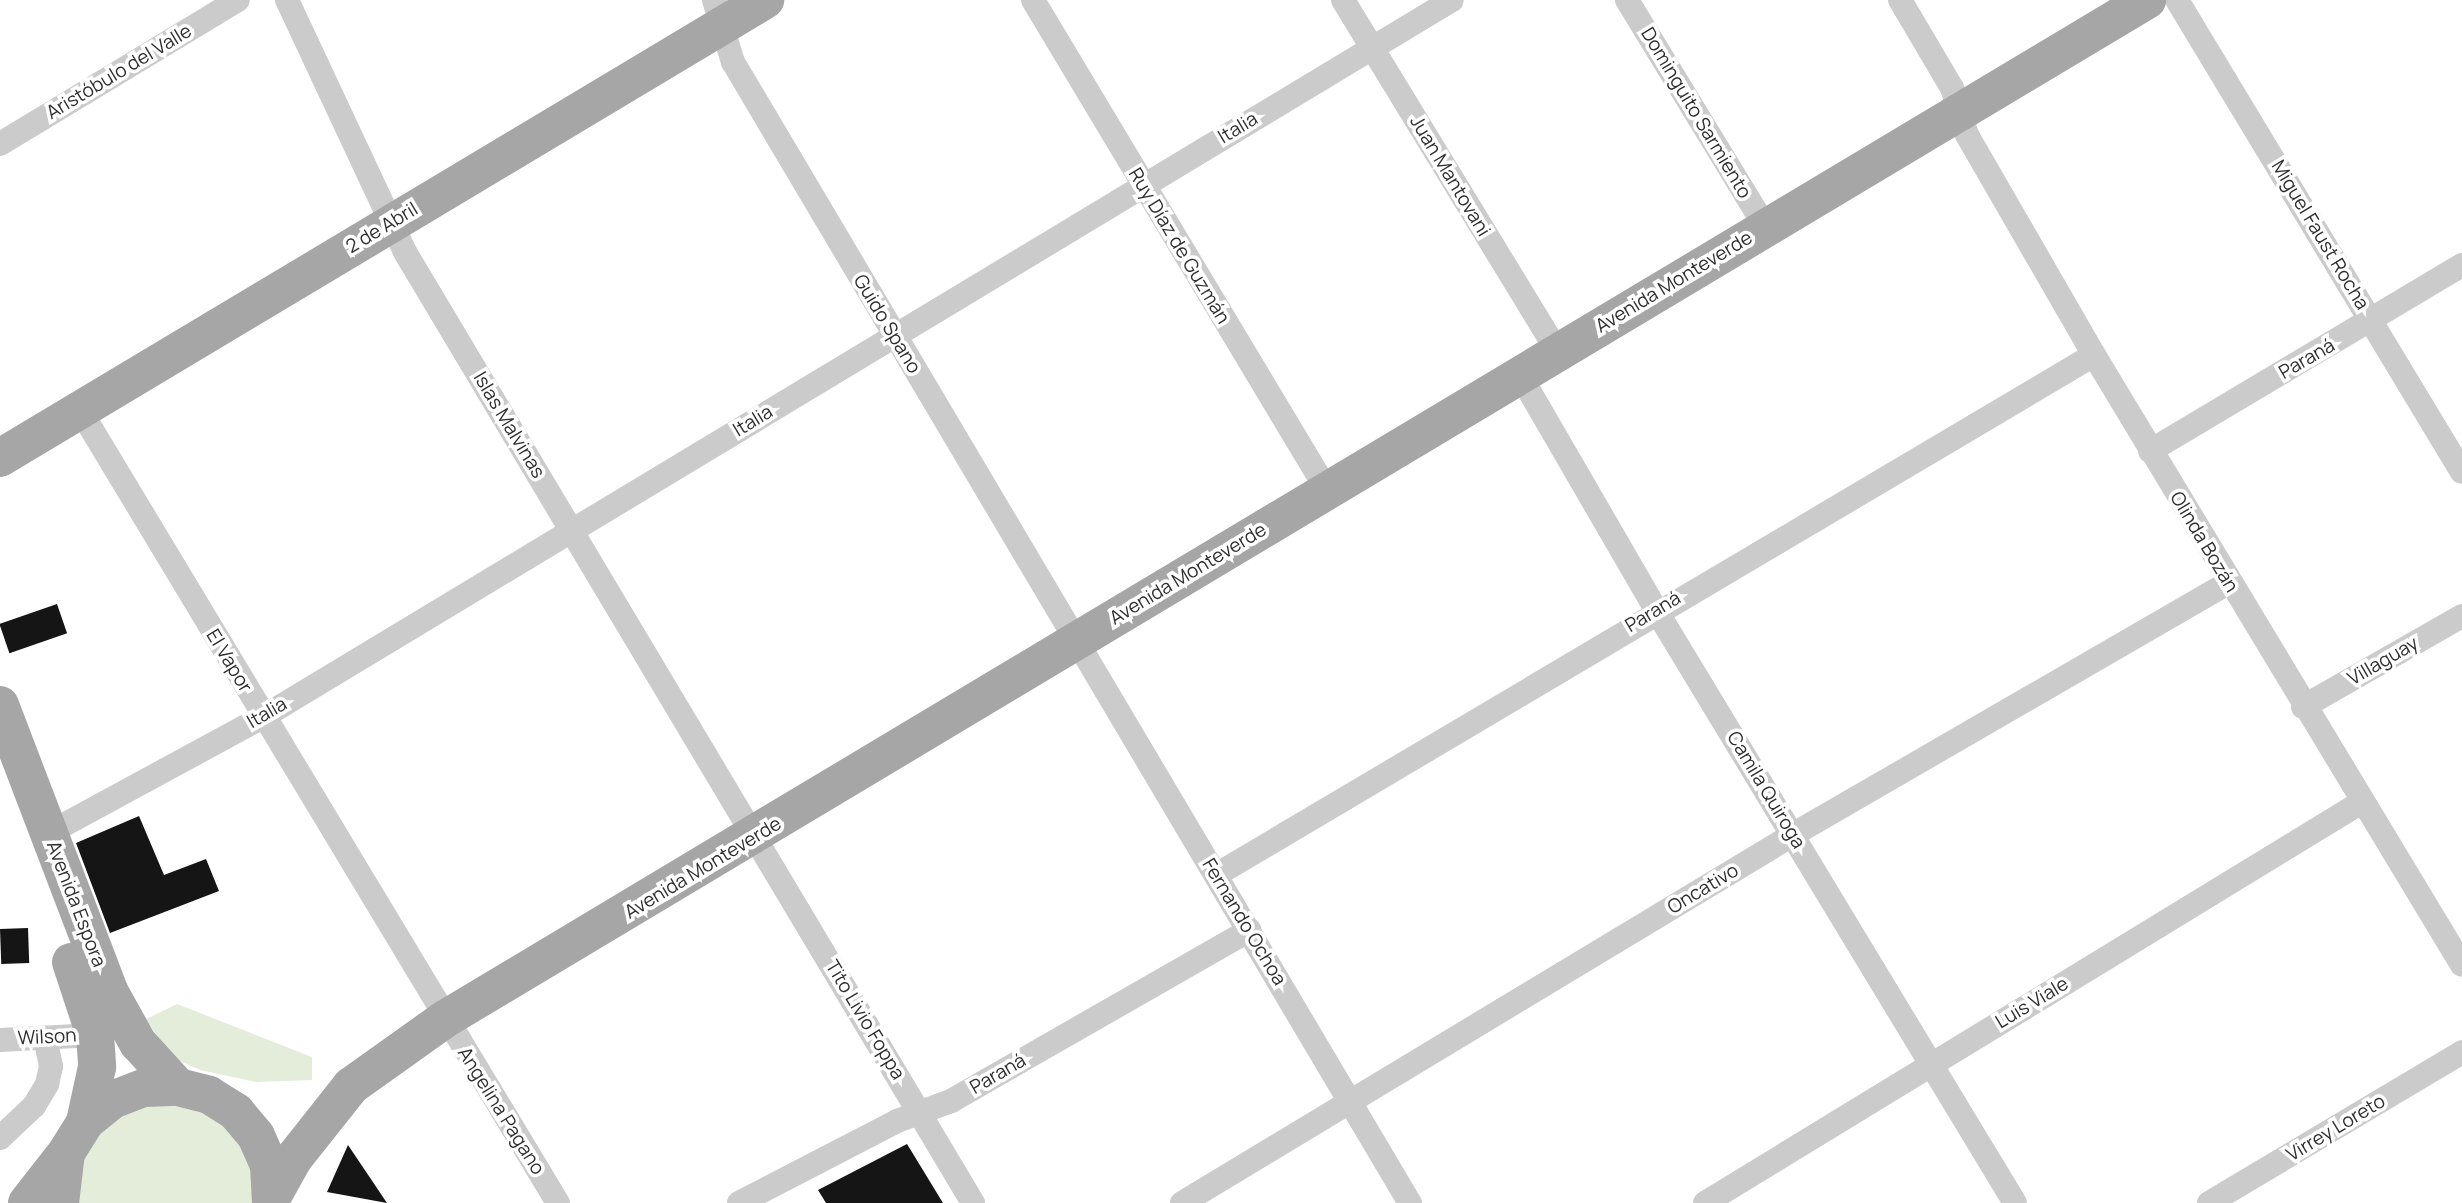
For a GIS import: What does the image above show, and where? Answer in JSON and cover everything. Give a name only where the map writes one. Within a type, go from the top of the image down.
[{"type":"main road","name":"2 de Abril","points":[[0,458],[392,222],[718,13],[765,0]]},
{"type":"main road","name":"Avenida Monteverde","points":[[272,1200],[294,1158],[351,1086],[445,1019],[756,837],[1765,226],[2147,0]]},
{"type":"main road","name":"Avenida Espora","points":[[0,705],[48,834],[123,1020],[178,1087]]},
{"type":"main road","name":"Avenida Espora","points":[[0,774],[95,1035],[97,1067],[60,1203]]},
{"type":"main road","points":[[27,1203],[76,1137],[112,1100],[144,1088],[178,1087],[209,1095],[236,1112],[256,1136],[269,1165],[272,1200]]},
{"type":"street","name":"Aristóbulo del Valle","points":[[0,144],[239,0]]},
{"type":"street","name":"Islas Malvinas","points":[[287,0],[392,222],[570,529],[756,837]]},
{"type":"street","name":"Ruy Díaz de Guzmán","points":[[1033,0],[1327,490]]},
{"type":"street","name":"Juan Mantovani","points":[[1343,0],[1558,352]]},
{"type":"street","name":"Italia","points":[[48,834],[263,717],[570,529],[1452,0]]},
{"type":"street","name":"Dominguito Sarmiento","points":[[1627,0],[1765,226]]},
{"type":"street","name":"Olinda Bozán","points":[[1900,0],[1952,89],[1959,112],[2094,355],[2360,803],[2462,965]]},
{"type":"street","name":"Miguel Faust Rocha","points":[[2177,0],[2462,471]]},
{"type":"street","name":"Guido Spano","points":[[718,13],[733,62],[1075,642]]},
{"type":"street","name":"Paraná","points":[[2150,451],[2462,265]]},
{"type":"street","name":"Paraná","points":[[1216,875],[1656,610],[2094,355]]},
{"type":"street","name":"Camila Quiroga","points":[[1520,375],[1656,610],[2015,1203]]},
{"type":"street","name":"El Vapor","points":[[80,410],[445,1019]]},
{"type":"street","name":"Oncativo","points":[[1182,1203],[1794,834],[2228,583]]},
{"type":"street","name":"Villaguay","points":[[2303,707],[2462,615]]},
{"type":"street","name":"Fernando Ochoa","points":[[1075,642],[1410,1203]]},
{"type":"street","name":"Luis Viale","points":[[1704,1203],[2360,803]]},
{"type":"street","name":"Tito Livio Foppa","points":[[756,837],[973,1203]]},
{"type":"street","name":"Paraná","points":[[739,1203],[920,1112],[951,1101],[1249,930]]},
{"type":"street","name":"Angelina Pagano","points":[[445,1019],[558,1203]]},
{"type":"street","name":"Wilson","points":[[0,1040],[95,1035]]},
{"type":"street","points":[[0,1138],[34,1106],[47,1084],[51,1066],[45,1038]]},
{"type":"street","name":"Virrey Loreto","points":[[2209,1203],[2462,1052]]},
{"type":"green space","points":[[177,1004],[312,1057],[312,1080],[256,1082],[200,1070],[171,1057],[146,1019]]},
{"type":"green space","points":[[169,1093],[249,1137],[263,1203],[70,1203],[72,1166],[110,1111]]},
{"type":"building","points":[[57,604],[67,633],[9,653],[0,624]]},
{"type":"building","points":[[139,816],[164,875],[206,859],[219,891],[110,933],[76,843]]},
{"type":"building","points":[[28,928],[29,963],[1,964],[0,929]]},
{"type":"building","points":[[907,1144],[943,1203],[826,1203],[818,1190]]},
{"type":"building","points":[[348,1145],[387,1203],[327,1192]]}]
